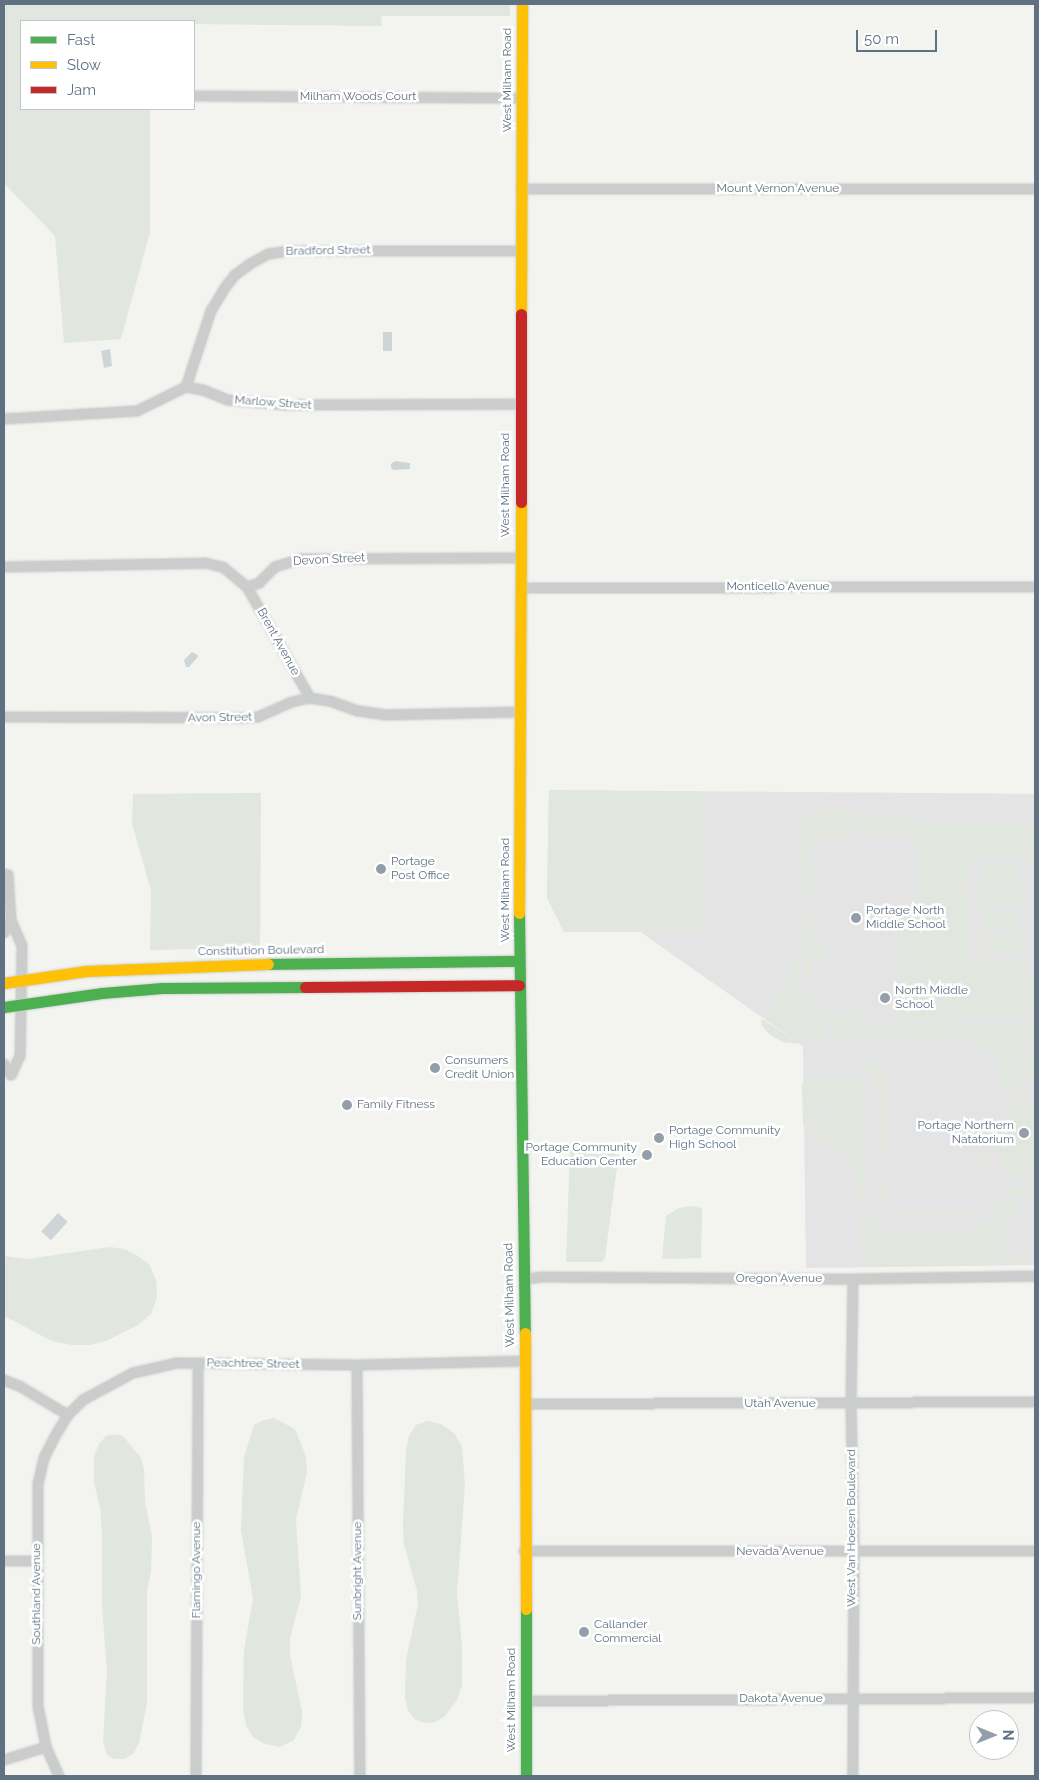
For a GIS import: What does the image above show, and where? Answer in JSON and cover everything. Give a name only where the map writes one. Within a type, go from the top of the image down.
[{"type":"street","name":"West Milham Road","points":[[522,4],[519,985],[525,1361],[526,1776]]},
{"type":"street","name":"Milham Woods Court","points":[[195,96],[521,98]]},
{"type":"street","name":"Mount Vernon Avenue","points":[[521,190],[1035,189]]},
{"type":"street","name":"Bradford Street","points":[[186,387],[212,311],[224,289],[235,276],[250,264],[268,254],[289,251],[520,251]]},
{"type":"street","name":"Marlow Street","points":[[186,387],[203,390],[228,400],[288,405],[520,404]]},
{"type":"street","points":[[4,419],[138,411],[186,387]]},
{"type":"street","name":"Devon Street","points":[[247,587],[259,583],[276,567],[302,559],[520,558]]},
{"type":"street","points":[[4,566],[205,563],[223,567],[247,587]]},
{"type":"street","name":"Brent Avenue","points":[[247,587],[310,698]]},
{"type":"street","name":"Monticello Avenue","points":[[520,588],[1035,587]]},
{"type":"street","name":"Avon Street","points":[[4,717],[242,718],[258,717],[292,702],[310,698],[330,701],[358,711],[385,715],[520,712]]},
{"type":"street","points":[[4,874],[8,875],[11,920],[22,946],[20,1056],[11,1075],[4,1064]]},
{"type":"street","points":[[4,933],[11,920]]},
{"type":"street","name":"Constitution Boulevard","points":[[4,983],[86,970],[201,966],[520,961]]},
{"type":"street","points":[[4,1007],[102,993],[162,988],[519,985]]},
{"type":"street","name":"Oregon Avenue","points":[[524,1279],[544,1277],[853,1279],[1035,1276]]},
{"type":"street","name":"West Van Hoesen Boulevard","points":[[853,1279],[851,1403],[854,1552],[853,1776]]},
{"type":"street","name":"Peachtree Street","points":[[68,1415],[83,1400],[133,1373],[170,1364],[357,1365],[525,1361]]},
{"type":"street","name":"Flamingo Avenue","points":[[196,1776],[198,1363]]},
{"type":"street","name":"Sunbright Avenue","points":[[357,1365],[360,1776]]},
{"type":"street","points":[[4,1380],[68,1415]]},
{"type":"street","name":"Utah Avenue","points":[[525,1404],[1035,1402]]},
{"type":"street","name":"Southland Avenue","points":[[59,1776],[46,1747],[38,1706],[36,1561],[38,1484],[44,1458],[68,1415]]},
{"type":"street","name":"Nevada Avenue","points":[[524,1551],[1035,1551]]},
{"type":"street","points":[[4,1561],[36,1561]]},
{"type":"street","name":"Dakota Avenue","points":[[526,1701],[1035,1698]]},
{"type":"street","points":[[4,1760],[46,1747]]},
{"type":"shaded area","points":[[4,4],[510,4],[510,16],[381,16],[382,26],[195,24],[195,20],[20,20],[20,110],[150,110],[150,232],[121,339],[64,343],[55,236],[4,183]]},
{"type":"shaded area","points":[[383,332],[392,332],[392,351],[383,351]]},
{"type":"shaded area","points":[[110,349],[112,366],[104,368],[101,351]]},
{"type":"shaded area","points":[[395,461],[410,463],[410,469],[394,470],[391,468],[391,464]]},
{"type":"shaded area","points":[[192,652],[198,655],[197,658],[189,667],[186,667],[184,660]]},
{"type":"shaded area","name":"North Middle School","points":[[549,790],[1035,794],[1035,1265],[806,1268],[803,1046],[639,931],[564,932],[547,898]]},
{"type":"shaded area","points":[[549,790],[704,792],[703,932],[564,932],[547,898]]},
{"type":"shaded area","points":[[261,793],[260,948],[150,950],[151,891],[132,823],[133,794]]},
{"type":"shaded area","points":[[840,810],[851,811],[852,826],[856,826],[856,836],[812,837],[812,863],[799,862],[798,827],[801,818],[812,813]]},
{"type":"shaded area","points":[[854,811],[931,822],[979,825],[1035,824],[1035,859],[969,860],[969,881],[965,881],[965,892],[969,893],[970,928],[966,929],[966,940],[970,940],[970,962],[1029,962],[1029,967],[1024,967],[1024,973],[1035,976],[1035,1017],[958,1019],[904,950],[899,949],[898,910],[916,909],[915,835],[866,836],[866,821],[854,821]]},
{"type":"shaded area","points":[[981,865],[1020,865],[1020,883],[981,883]]},
{"type":"shaded area","points":[[803,867],[812,867],[813,889],[807,889],[807,894],[803,894]]},
{"type":"shaded area","points":[[981,889],[1020,889],[1020,907],[981,907]]},
{"type":"shaded area","points":[[982,912],[1020,912],[1020,930],[982,930]]},
{"type":"shaded area","points":[[803,914],[808,914],[809,924],[813,924],[813,934],[824,936],[804,936]]},
{"type":"shaded area","points":[[982,936],[1021,936],[1021,954],[982,954]]},
{"type":"shaded area","points":[[825,938],[825,956],[810,957],[811,977],[809,981],[804,981],[804,939]]},
{"type":"shaded area","points":[[800,951],[800,983],[780,987]]},
{"type":"shaded area","points":[[899,953],[951,1017],[950,1020],[900,1021]]},
{"type":"shaded area","points":[[800,987],[801,1039],[766,1016],[784,989]]},
{"type":"shaded area","points":[[809,988],[811,1013],[825,1012],[825,1040],[805,1041],[804,989]]},
{"type":"shaded area","points":[[831,1012],[855,1012],[855,1040],[831,1040]]},
{"type":"shaded area","points":[[859,1018],[868,1018],[868,1040],[859,1040]]},
{"type":"shaded area","points":[[761,1019],[800,1044],[783,1042],[769,1034],[762,1026]]},
{"type":"shaded area","points":[[1035,1022],[1035,1031],[1006,1091],[1006,1122],[1002,1122],[1002,1081],[998,1064],[991,1052],[978,1043],[957,1038],[956,1027],[958,1024]]},
{"type":"shaded area","points":[[951,1025],[953,1027],[953,1039],[899,1039],[899,1026]]},
{"type":"shaded area","points":[[873,1026],[893,1026],[893,1040],[873,1040]]},
{"type":"shaded area","name":"Portage Northern Natatorium","points":[[1035,1041],[1035,1092],[1034,1081],[1020,1081],[1020,1093],[1012,1094],[1012,1101],[1035,1104],[1035,1179],[1013,1179],[1012,1159],[1010,1159],[1010,1174],[1002,1174],[1002,1127],[1010,1127],[1010,1106],[1012,1106],[1010,1092]]},
{"type":"shaded area","points":[[860,1062],[884,1062],[885,1163],[879,1158],[877,1083],[871,1073],[859,1064]]},
{"type":"shaded area","points":[[808,1077],[833,1077],[834,1080],[830,1096],[809,1120],[805,1129],[803,1124],[802,1083]]},
{"type":"shaded area","points":[[839,1077],[855,1078],[864,1088],[865,1206],[860,1206],[858,1177],[849,1158],[831,1143],[810,1135],[813,1122],[836,1093]]},
{"type":"shaded area","points":[[980,1127],[985,1127],[985,1178],[980,1178]]},
{"type":"shaded area","points":[[570,1151],[619,1152],[605,1257],[602,1262],[566,1262]]},
{"type":"shaded area","points":[[885,1177],[885,1207],[880,1207],[878,1185],[880,1179]]},
{"type":"shaded area","points":[[984,1182],[984,1202],[980,1211],[980,1183]]},
{"type":"shaded area","points":[[1002,1187],[1035,1187],[1035,1197],[1002,1197]]},
{"type":"shaded area","points":[[1002,1201],[1019,1201],[1018,1210],[1010,1212],[1010,1260],[1035,1260],[1035,1265],[1002,1265]]},
{"type":"shaded area","points":[[998,1204],[998,1265],[872,1266],[868,1265],[865,1249],[860,1249],[860,1210],[867,1211],[876,1224],[889,1230],[967,1230],[981,1227],[989,1221]]},
{"type":"shaded area","points":[[691,1206],[702,1208],[701,1258],[662,1259],[666,1216],[679,1208]]},
{"type":"shaded area","points":[[883,1211],[979,1212],[971,1216],[894,1216]]},
{"type":"shaded area","points":[[58,1213],[68,1222],[51,1240],[41,1232]]},
{"type":"shaded area","points":[[110,1247],[124,1249],[138,1256],[149,1264],[156,1280],[157,1297],[151,1314],[138,1325],[108,1340],[91,1345],[72,1345],[52,1341],[4,1316],[4,1256],[27,1259]]},
{"type":"shaded area","points":[[274,1418],[295,1429],[306,1457],[307,1473],[296,1519],[301,1597],[290,1638],[290,1655],[302,1712],[301,1726],[294,1740],[280,1747],[265,1744],[253,1737],[246,1725],[243,1708],[244,1650],[253,1599],[241,1530],[244,1457],[254,1425]]},
{"type":"shaded area","points":[[427,1421],[441,1424],[455,1434],[462,1447],[465,1485],[457,1592],[462,1648],[462,1685],[457,1700],[445,1716],[435,1722],[425,1723],[416,1720],[408,1711],[405,1698],[406,1660],[418,1604],[417,1591],[404,1544],[403,1526],[406,1451],[409,1436],[416,1425]]},
{"type":"shaded area","points":[[115,1434],[123,1436],[141,1458],[144,1470],[145,1501],[152,1536],[151,1571],[147,1591],[147,1703],[139,1743],[133,1754],[124,1759],[114,1759],[107,1755],[103,1742],[107,1672],[102,1605],[102,1532],[100,1507],[94,1483],[94,1456],[99,1444],[106,1436]]},
{"type":"traffic: fast","points":[[519,913],[525,1333]]},
{"type":"traffic: fast","points":[[268,964],[519,961]]},
{"type":"traffic: fast","points":[[4,1007],[102,993],[162,988],[305,987]]},
{"type":"traffic: fast","points":[[526,1609],[526,1776]]},
{"type":"traffic: slow","points":[[521,314],[522,4]]},
{"type":"traffic: slow","points":[[519,913],[521,502]]},
{"type":"traffic: slow","points":[[4,983],[86,971],[268,964]]},
{"type":"traffic: slow","points":[[525,1333],[526,1609]]},
{"type":"traffic: jam","points":[[521,314],[521,502]]},
{"type":"traffic: jam","points":[[305,987],[519,985]]},
{"type":"place","name":"Portage Post Office","points":[[381,869]]},
{"type":"place","name":"Portage North Middle School","points":[[856,918]]},
{"type":"place","name":"North Middle School","points":[[885,998]]},
{"type":"place","name":"Consumers Credit Union","points":[[435,1068]]},
{"type":"place","name":"Family Fitness","points":[[347,1105]]},
{"type":"place","name":"Portage Northern Natatorium","points":[[1024,1133]]},
{"type":"place","name":"Portage Community High School","points":[[659,1138]]},
{"type":"place","name":"Portage Community Education Center","points":[[647,1155]]},
{"type":"place","name":"Callander Commercial","points":[[584,1632]]}]
